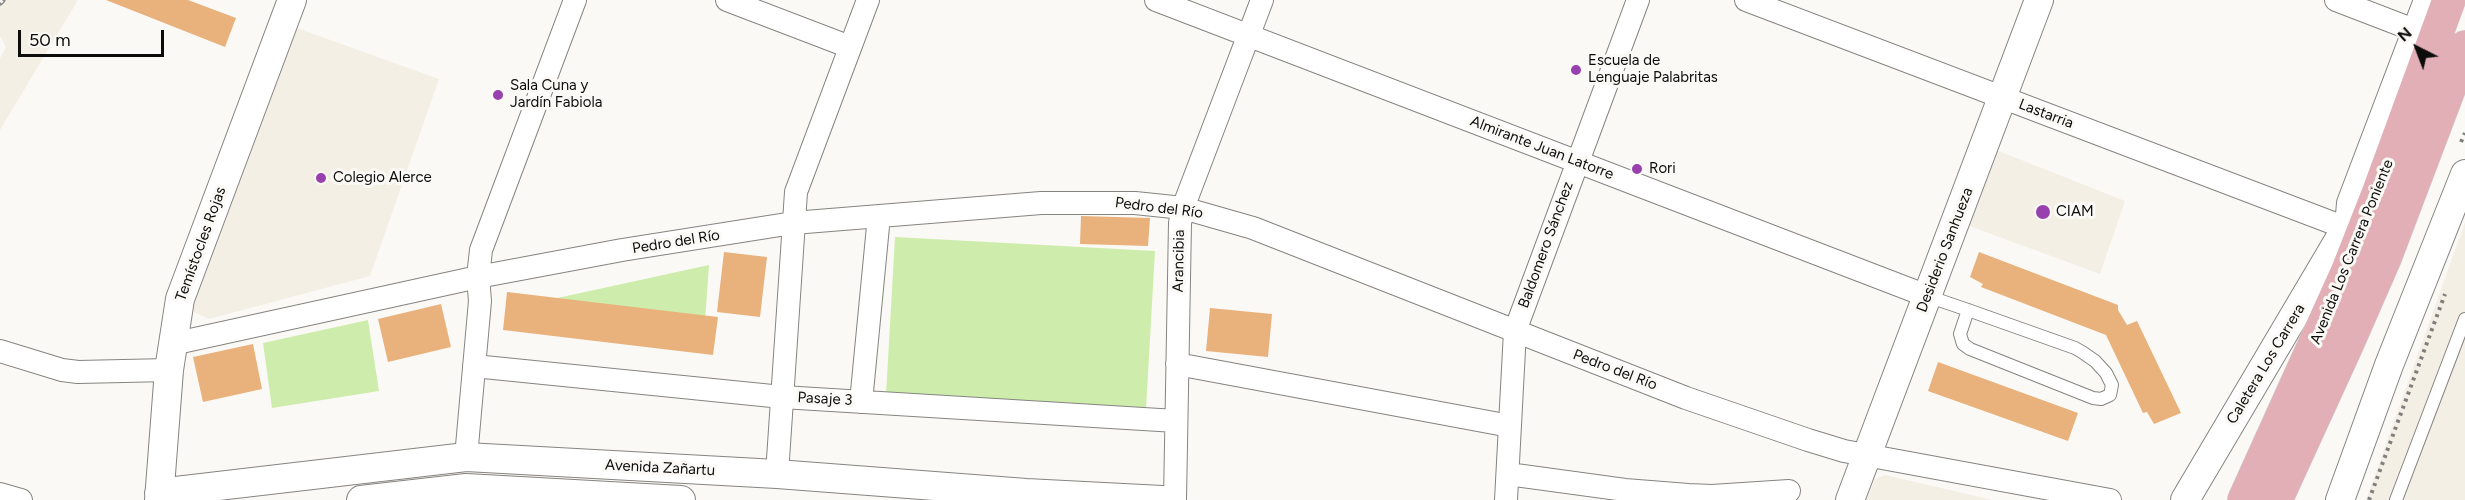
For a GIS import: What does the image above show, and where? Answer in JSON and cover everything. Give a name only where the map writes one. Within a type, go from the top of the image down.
[{"type":"main road","name":"Avenida Los Carrera Poniente","points":[[2244,500],[2348,270],[2449,0]]},
{"type":"main road","name":"Avenida Los Carrera Poniente","points":[[2276,500],[2385,258],[2465,47]]},
{"type":"main road","points":[[2346,228],[2398,137]]},
{"type":"street","name":"Temístocles Rojas","points":[[159,496],[171,357],[178,306],[292,0]]},
{"type":"street","points":[[466,457],[480,301],[479,264],[486,233],[575,0]]},
{"type":"street","points":[[727,0],[850,47]]},
{"type":"street","points":[[777,474],[793,223],[799,180],[868,0]]},
{"type":"street","name":"Almirante Juan Latorre","points":[[1156,0],[1928,296]]},
{"type":"street","name":"Arancibia","points":[[1175,500],[1180,235],[1183,208],[1262,0]]},
{"type":"street","name":"Baldomero Sánchez","points":[[1506,500],[1515,331],[1638,0]]},
{"type":"street","name":"Lastarria","points":[[1746,0],[2346,228]]},
{"type":"street","name":"Desiderio Sanhueza","points":[[1850,500],[2039,0]]},
{"type":"street","points":[[2336,0],[2414,30]]},
{"type":"street","points":[[2346,228],[2348,203],[2425,0]]},
{"type":"street","points":[[2340,500],[2389,365],[2465,174]]},
{"type":"street","name":"Pedro del Río","points":[[0,351],[62,370],[78,372],[171,357],[478,277],[622,250],[793,223],[1010,205],[1072,202],[1136,203],[1183,208],[1253,228],[1734,415],[1808,440],[1868,455],[2110,500]]},
{"type":"street","points":[[861,402],[879,216]]},
{"type":"street","name":"Caletera Los Carrera","points":[[2185,500],[2346,228]]},
{"type":"street","points":[[1177,364],[1510,426]]},
{"type":"street","name":"Pasaje 3","points":[[474,366],[782,397],[1176,421]]},
{"type":"street","name":"Avenida Zañartu","points":[[159,496],[466,457],[777,474],[1026,493],[1162,500]]},
{"type":"street","points":[[1508,474],[1625,490],[1688,495],[1712,496],[1789,491]]},
{"type":"street","points":[[0,494],[21,500]]},
{"type":"street","name":"Avenida Zañartu","points":[[361,500],[465,494],[681,500]]},
{"type":"lane","points":[[1928,296],[1968,310],[2082,352],[2106,373],[2112,385],[2110,394],[2102,399],[2093,398],[1970,349],[1964,344],[1960,334],[1968,310]]},
{"type":"lane","points":[[2396,500],[2465,319]]},
{"type":"path","points":[[2462,142],[2465,133]]},
{"type":"path","points":[[2369,500],[2449,283]]},
{"type":"shaded area","points":[[0,0],[78,0],[0,130],[0,58],[6,47],[0,36]]},
{"type":"shaded area","name":"Colegio Alerce","points":[[294,27],[439,79],[370,276],[209,319],[187,309]]},
{"type":"shaded area","name":"CIAM","points":[[1991,148],[2125,201],[2100,274],[1961,223]]},
{"type":"shaded area","points":[[2465,222],[2465,500],[2366,500]]},
{"type":"shaded area","points":[[1885,475],[1993,500],[1867,500],[1875,479]]},
{"type":"green space","points":[[895,237],[1155,251],[1146,409],[886,395]]},
{"type":"green space","points":[[709,265],[705,322],[539,302]]},
{"type":"green space","points":[[368,320],[379,391],[272,408],[263,343]]},
{"type":"building","points":[[106,0],[188,0],[236,18],[225,47]]},
{"type":"building","points":[[1081,216],[1150,218],[1148,246],[1080,244]]},
{"type":"building","points":[[724,252],[767,257],[760,317],[717,312]]},
{"type":"building","points":[[1979,252],[2118,305],[2118,310],[2127,325],[2137,321],[2181,413],[2154,424],[2147,412],[2143,413],[2106,335],[1981,287],[1983,284],[1970,277]]},
{"type":"building","points":[[507,292],[718,317],[713,355],[503,330]]},
{"type":"building","points":[[441,304],[451,347],[388,362],[378,319]]},
{"type":"building","points":[[1210,308],[1272,314],[1268,357],[1206,351]]},
{"type":"building","points":[[253,344],[262,389],[203,402],[193,357]]},
{"type":"building","points":[[1938,362],[2078,413],[2068,441],[1928,391]]},
{"type":"place","name":"Escuela de Lenguaje Palabritas","points":[[1576,70]]},
{"type":"place","name":"Sala Cuna y Jardín Fabiola","points":[[498,95]]},
{"type":"place","name":"Rori","points":[[1637,169]]},
{"type":"place","name":"Colegio Alerce","points":[[321,178]]},
{"type":"place","name":"CIAM","points":[[2043,212]]}]
